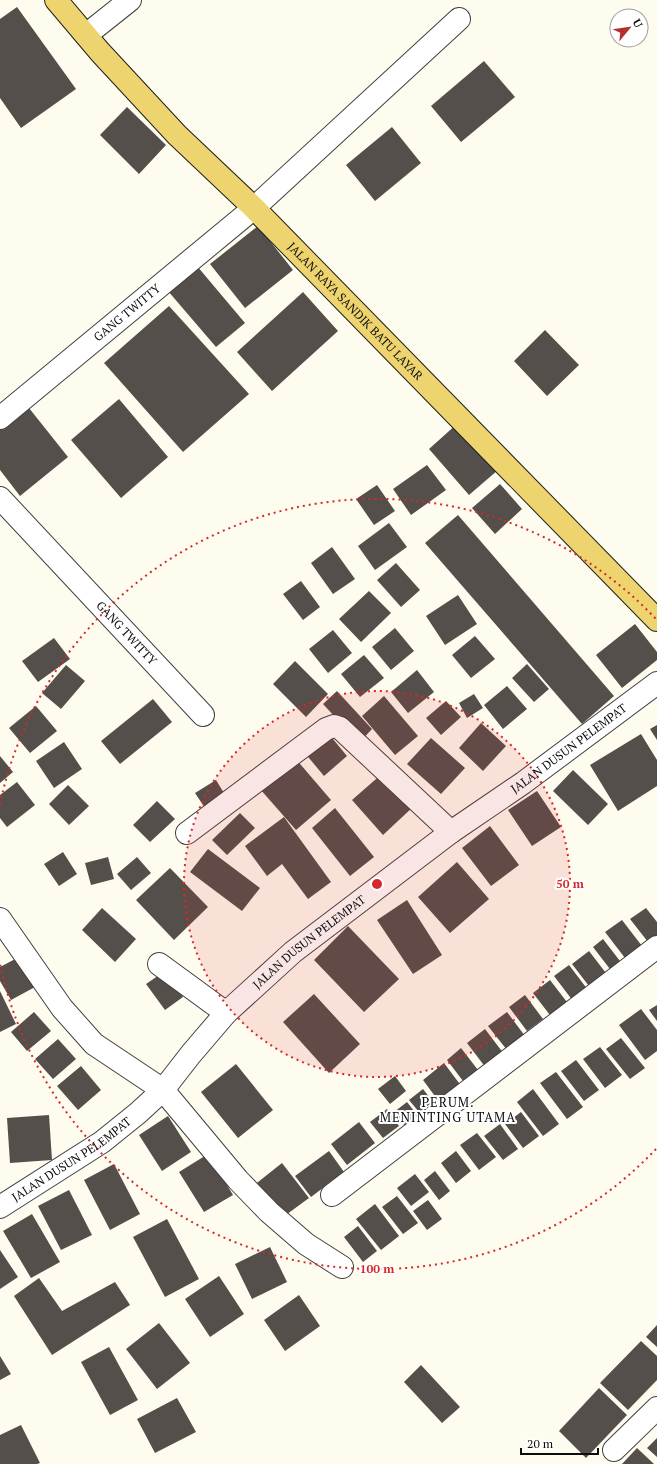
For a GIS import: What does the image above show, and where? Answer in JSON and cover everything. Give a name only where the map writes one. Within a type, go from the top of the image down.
[{"type":"main road","name":"JALAN RAYA SANDIK BATU LAYAR","points":[[56,0],[100,52],[177,135],[254,208],[657,620]]},
{"type":"street","points":[[86,35],[130,0]]},
{"type":"street","name":"GANG TWITTY","points":[[0,418],[254,208],[459,19]]},
{"type":"street","name":"GANG TWITTY","points":[[0,498],[204,715]]},
{"type":"street","name":"JALAN DUSUN PELEMPAT","points":[[0,1207],[102,1142],[138,1113],[163,1090],[226,1013],[293,952],[451,832],[522,783],[657,683]]},
{"type":"street","points":[[187,833],[326,729],[334,726],[340,728],[451,832]]},
{"type":"street","points":[[0,919],[7,945],[94,1044],[163,1090],[238,1180],[269,1212],[306,1244],[342,1267]]},
{"type":"street","points":[[332,1195],[657,948]]},
{"type":"street","points":[[158,964],[226,1013]]},
{"type":"street","points":[[614,1450],[657,1408]]},
{"type":"building","points":[[17,7],[76,89],[21,128],[0,98],[0,19]]},
{"type":"building","points":[[484,61],[515,97],[461,142],[431,106]]},
{"type":"building","points":[[127,107],[166,145],[139,174],[100,135]]},
{"type":"building","points":[[392,127],[421,163],[375,201],[346,165]]},
{"type":"building","points":[[258,226],[293,270],[245,308],[210,264]]},
{"type":"building","points":[[197,266],[245,323],[216,347],[168,291]]},
{"type":"building","points":[[303,292],[338,331],[272,391],[237,352]]},
{"type":"building","points":[[169,306],[249,394],[183,452],[104,363]]},
{"type":"building","points":[[545,330],[579,365],[547,396],[514,361]]},
{"type":"building","points":[[119,399],[168,457],[121,498],[71,440]]},
{"type":"building","points":[[25,403],[68,457],[20,496],[0,470],[0,423]]},
{"type":"building","points":[[458,423],[498,470],[469,495],[429,449]]},
{"type":"building","points":[[427,465],[446,490],[411,515],[393,489]]},
{"type":"building","points":[[500,484],[522,509],[495,534],[472,508]]},
{"type":"building","points":[[377,485],[395,511],[374,525],[356,499]]},
{"type":"building","points":[[458,515],[614,696],[582,724],[425,543]]},
{"type":"building","points":[[389,523],[407,547],[375,570],[358,546]]},
{"type":"building","points":[[332,547],[355,579],[333,594],[311,563]]},
{"type":"building","points":[[396,563],[420,590],[401,607],[377,580]]},
{"type":"building","points":[[301,581],[320,607],[303,620],[283,594]]},
{"type":"building","points":[[369,591],[391,613],[361,642],[339,619]]},
{"type":"building","points":[[458,595],[477,624],[445,645],[426,616]]},
{"type":"building","points":[[635,624],[657,652],[657,660],[622,688],[596,655]]},
{"type":"building","points":[[395,628],[414,651],[391,670],[372,647]]},
{"type":"building","points":[[333,630],[352,653],[328,673],[309,649]]},
{"type":"building","points":[[475,636],[495,659],[471,678],[452,655]]},
{"type":"building","points":[[54,638],[70,659],[38,682],[22,661]]},
{"type":"building","points":[[364,655],[384,678],[360,697],[341,674]]},
{"type":"building","points":[[295,661],[328,694],[306,717],[273,684]]},
{"type":"building","points":[[527,664],[549,689],[534,702],[512,678]]},
{"type":"building","points":[[66,665],[85,681],[61,709],[42,693]]},
{"type":"building","points":[[417,670],[434,692],[408,713],[391,692]]},
{"type":"building","points":[[507,686],[527,709],[503,729],[484,705]]},
{"type":"building","points":[[337,691],[372,729],[359,743],[323,704]]},
{"type":"building","points":[[474,694],[483,708],[467,718],[459,703]]},
{"type":"building","points":[[384,696],[418,736],[395,755],[362,716]]},
{"type":"building","points":[[153,699],[172,722],[120,764],[101,741]]},
{"type":"building","points":[[446,701],[461,717],[441,735],[426,718]]},
{"type":"building","points":[[36,706],[57,731],[30,753],[9,728]]},
{"type":"building","points":[[481,723],[506,746],[483,771],[459,748]]},
{"type":"building","points":[[657,725],[657,740],[650,729]]},
{"type":"building","points":[[328,733],[347,756],[324,776],[304,752]]},
{"type":"building","points":[[641,734],[657,760],[657,786],[618,811],[590,765]]},
{"type":"building","points":[[431,738],[465,768],[441,794],[407,764]]},
{"type":"building","points":[[64,742],[82,769],[54,788],[36,761]]},
{"type":"building","points":[[0,756],[13,772],[0,783]]},
{"type":"building","points":[[295,758],[331,800],[296,830],[260,789]]},
{"type":"building","points":[[573,770],[608,804],[588,825],[553,791]]},
{"type":"building","points":[[384,772],[414,806],[383,835],[352,800]]},
{"type":"building","points":[[216,780],[227,798],[207,811],[195,793]]},
{"type":"building","points":[[17,782],[35,805],[7,827],[0,818],[0,795]]},
{"type":"building","points":[[68,785],[89,806],[69,825],[49,804]]},
{"type":"building","points":[[537,791],[561,827],[532,846],[508,810]]},
{"type":"building","points":[[157,801],[175,819],[150,842],[133,825]]},
{"type":"building","points":[[335,808],[374,857],[350,876],[312,828]]},
{"type":"building","points":[[240,813],[255,828],[227,855],[212,840]]},
{"type":"building","points":[[284,817],[331,882],[308,899],[282,864],[267,876],[245,846]]},
{"type":"building","points":[[490,826],[519,865],[491,886],[462,848]]},
{"type":"building","points":[[208,849],[260,888],[242,911],[190,872]]},
{"type":"building","points":[[63,852],[77,874],[59,886],[44,864]]},
{"type":"building","points":[[108,857],[114,879],[91,885],[85,863]]},
{"type":"building","points":[[137,857],[151,873],[131,890],[117,874]]},
{"type":"building","points":[[457,862],[489,899],[450,933],[418,897]]},
{"type":"building","points":[[170,868],[208,907],[174,940],[136,900]]},
{"type":"building","points":[[407,900],[442,955],[413,974],[377,920]]},
{"type":"building","points":[[102,908],[136,939],[115,962],[82,930]]},
{"type":"building","points":[[646,908],[657,922],[657,935],[648,942],[630,919]]},
{"type":"building","points":[[622,920],[642,946],[625,958],[605,932]]},
{"type":"building","points":[[348,926],[399,979],[364,1012],[314,960]]},
{"type":"building","points":[[603,939],[623,965],[613,973],[593,947]]},
{"type":"building","points":[[589,951],[609,977],[592,990],[572,964]]},
{"type":"building","points":[[19,957],[35,987],[11,1000],[0,981],[0,967]]},
{"type":"building","points":[[569,965],[588,990],[573,1001],[554,976]]},
{"type":"building","points":[[165,971],[183,997],[165,1010],[146,984]]},
{"type":"building","points":[[550,980],[570,1006],[553,1019],[533,993]]},
{"type":"building","points":[[0,991],[16,1024],[0,1032]]},
{"type":"building","points":[[314,994],[360,1044],[329,1073],[283,1022]]},
{"type":"building","points":[[525,995],[543,1019],[527,1031],[509,1007]]},
{"type":"building","points":[[657,1005],[657,1021],[649,1010]]},
{"type":"building","points":[[641,1009],[657,1030],[657,1051],[645,1060],[619,1025]]},
{"type":"building","points":[[34,1012],[51,1031],[27,1051],[11,1032]]},
{"type":"building","points":[[507,1012],[525,1036],[507,1050],[488,1026]]},
{"type":"building","points":[[485,1029],[504,1054],[486,1068],[467,1043]]},
{"type":"building","points":[[621,1038],[645,1068],[630,1079],[606,1049]]},
{"type":"building","points":[[58,1039],[76,1059],[53,1079],[35,1059]]},
{"type":"building","points":[[600,1047],[622,1075],[605,1088],[583,1059]]},
{"type":"building","points":[[461,1048],[478,1070],[463,1081],[447,1060]]},
{"type":"building","points":[[576,1060],[599,1090],[584,1101],[561,1071]]},
{"type":"building","points":[[444,1063],[465,1091],[443,1107],[423,1080]]},
{"type":"building","points":[[236,1064],[273,1110],[238,1138],[201,1092]]},
{"type":"building","points":[[81,1066],[101,1090],[78,1110],[57,1086]]},
{"type":"building","points":[[556,1072],[583,1107],[567,1119],[540,1083]]},
{"type":"building","points":[[395,1076],[406,1091],[390,1104],[378,1089]]},
{"type":"building","points":[[423,1089],[433,1102],[419,1112],[409,1100]]},
{"type":"building","points":[[533,1089],[559,1124],[543,1136],[517,1102]]},
{"type":"building","points":[[407,1102],[418,1116],[405,1126],[394,1112]]},
{"type":"building","points":[[387,1109],[399,1126],[383,1138],[370,1122]]},
{"type":"building","points":[[521,1112],[539,1136],[523,1148],[505,1124]]},
{"type":"building","points":[[49,1115],[52,1160],[10,1163],[7,1118]]},
{"type":"building","points":[[168,1116],[191,1152],[162,1171],[139,1135]]},
{"type":"building","points":[[359,1122],[375,1143],[347,1165],[331,1144]]},
{"type":"building","points":[[500,1124],[518,1149],[503,1160],[484,1136]]},
{"type":"building","points":[[477,1133],[496,1157],[479,1170],[460,1145]]},
{"type":"building","points":[[329,1151],[344,1172],[311,1197],[295,1176]]},
{"type":"building","points":[[456,1151],[471,1171],[456,1183],[441,1163]]},
{"type":"building","points":[[208,1154],[233,1195],[204,1212],[179,1172]]},
{"type":"building","points":[[282,1163],[309,1198],[279,1220],[253,1186]]},
{"type":"building","points":[[114,1164],[140,1214],[110,1230],[84,1180]]},
{"type":"building","points":[[435,1171],[450,1191],[439,1200],[424,1180]]},
{"type":"building","points":[[415,1174],[429,1192],[411,1206],[397,1188]]},
{"type":"building","points":[[69,1190],[92,1235],[61,1250],[38,1206]]},
{"type":"building","points":[[397,1196],[418,1223],[403,1234],[382,1207]]},
{"type":"building","points":[[428,1200],[442,1219],[427,1230],[413,1211]]},
{"type":"building","points":[[375,1204],[399,1236],[381,1250],[356,1219]]},
{"type":"building","points":[[32,1214],[60,1262],[31,1278],[3,1231]]},
{"type":"building","points":[[167,1219],[199,1279],[165,1297],[133,1237]]},
{"type":"building","points":[[358,1226],[377,1251],[363,1262],[344,1237]]},
{"type":"building","points":[[270,1247],[287,1282],[252,1299],[235,1264]]},
{"type":"building","points":[[0,1250],[18,1277],[0,1289]]},
{"type":"building","points":[[219,1276],[244,1314],[210,1337],[185,1299]]},
{"type":"building","points":[[39,1278],[62,1311],[115,1282],[130,1305],[52,1355],[14,1296]]},
{"type":"building","points":[[299,1295],[320,1326],[285,1351],[264,1320]]},
{"type":"building","points":[[159,1323],[190,1363],[157,1389],[126,1349]]},
{"type":"building","points":[[657,1325],[657,1347],[646,1337]]},
{"type":"building","points":[[641,1341],[657,1356],[657,1380],[628,1410],[600,1383]]},
{"type":"building","points":[[109,1347],[138,1400],[110,1415],[81,1362]]},
{"type":"building","points":[[0,1356],[11,1374],[0,1380]]},
{"type":"building","points":[[421,1365],[460,1407],[442,1423],[404,1382]]},
{"type":"building","points":[[599,1388],[627,1415],[586,1458],[559,1431]]},
{"type":"building","points":[[177,1398],[196,1432],[155,1453],[137,1419]]},
{"type":"building","points":[[21,1425],[40,1463],[0,1464],[0,1435]]},
{"type":"building","points":[[657,1438],[657,1457],[647,1448]]},
{"type":"building","points":[[637,1448],[654,1464],[622,1464]]},
{"type":"district","name":"PERUM. MENINTING UTAMA","points":[[448,1110]]}]
